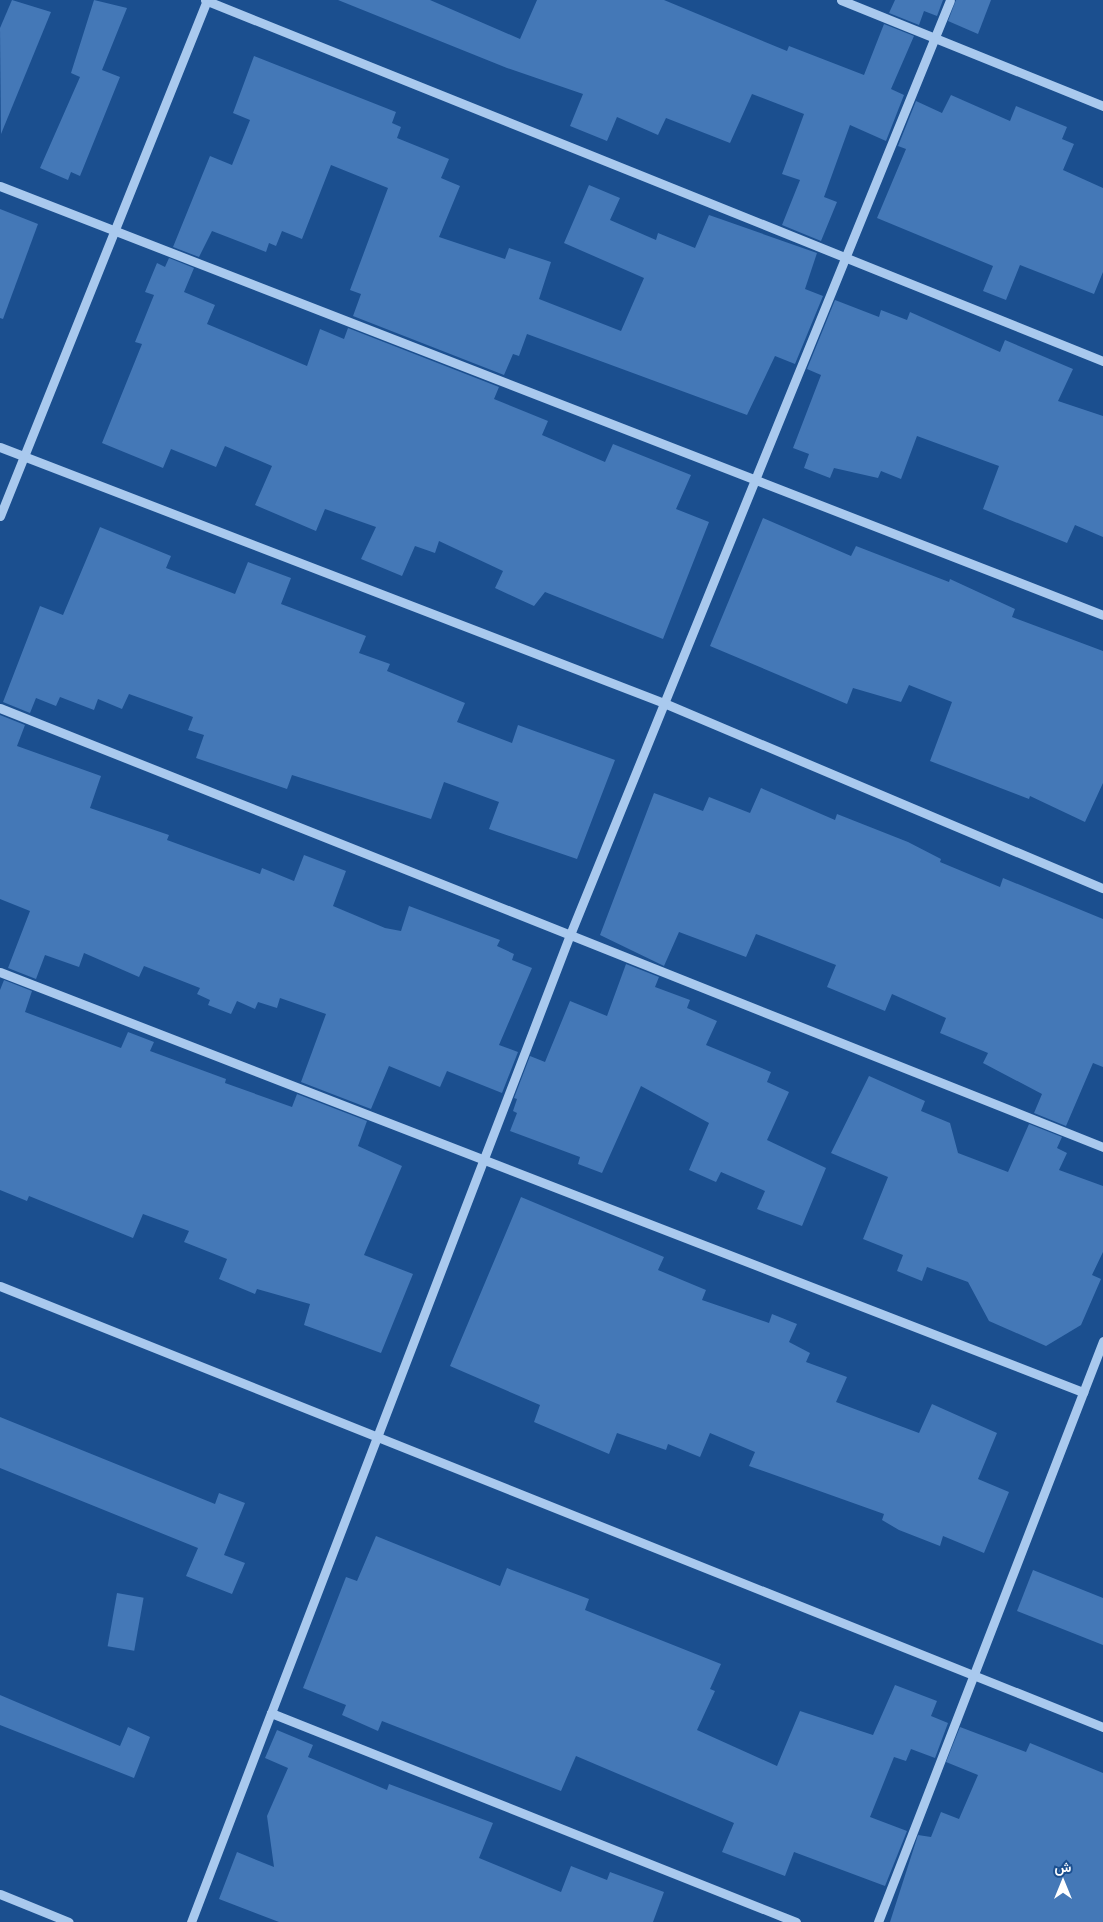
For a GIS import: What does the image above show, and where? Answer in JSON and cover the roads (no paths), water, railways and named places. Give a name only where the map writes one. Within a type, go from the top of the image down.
[{"type":"street","points":[[0,516],[206,0],[1103,361]]},
{"type":"street","points":[[841,0],[935,36],[1103,106]]},
{"type":"street","points":[[191,1922],[569,938],[950,0]]},
{"type":"street","points":[[0,186],[1103,615]]},
{"type":"street","points":[[0,447],[664,703],[1103,888]]},
{"type":"street","points":[[0,708],[569,938],[1103,1147]]},
{"type":"street","points":[[0,972],[1083,1392]]},
{"type":"street","points":[[0,1286],[1103,1727]]},
{"type":"street","points":[[878,1922],[1103,1341]]},
{"type":"street","points":[[271,1713],[796,1922]]},
{"type":"street","points":[[0,1894],[69,1922]]}]
